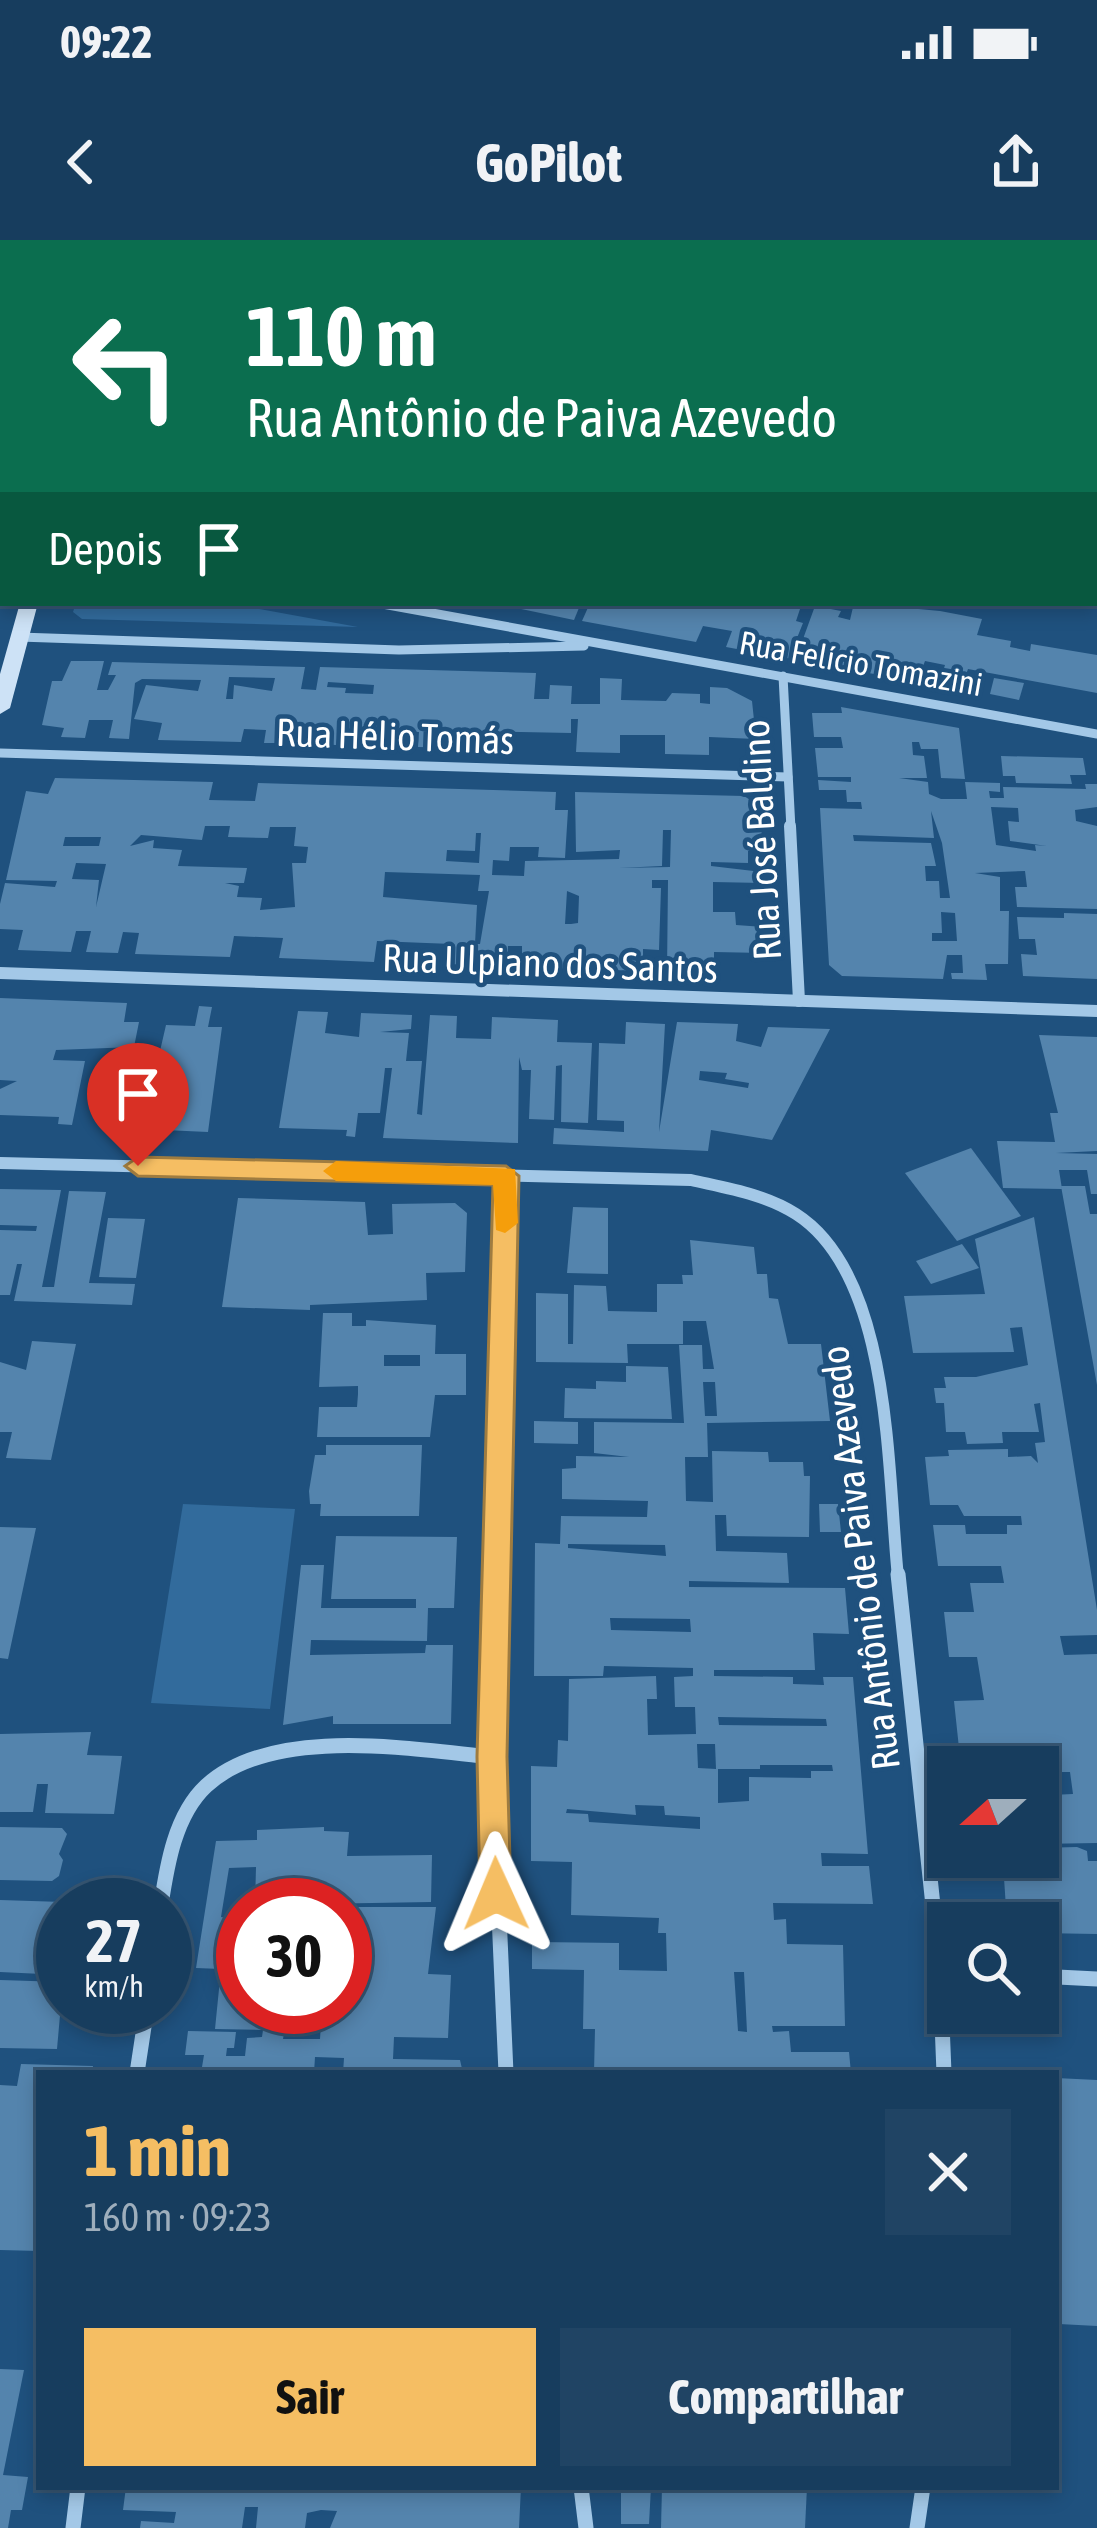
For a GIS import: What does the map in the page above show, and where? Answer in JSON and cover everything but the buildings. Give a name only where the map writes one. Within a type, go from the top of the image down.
[{"type":"main road","points":[[0,708],[28,606]]},
{"type":"street","points":[[394,606],[615,646]]},
{"type":"street","points":[[19,637],[399,650],[615,646]]},
{"type":"street","name":"Rua Felício Tomazini","points":[[615,646],[1097,734]]},
{"type":"street","name":"Rua José Baldino","points":[[783,676],[799,1001]]},
{"type":"street","name":"Rua Hélio Tomás","points":[[0,753],[788,777]]},
{"type":"street","name":"Rua Ulpiano dos Santos","points":[[0,974],[1097,1011]]},
{"type":"street","name":"Rua Antônio de Paiva Azevedo","points":[[0,1163],[691,1180],[750,1191],[795,1209],[826,1234],[856,1289],[874,1348],[936,1902]]},
{"type":"street","points":[[506,1176],[492,1757],[506,2070]]},
{"type":"street","points":[[168,1878],[183,1821],[206,1786],[243,1760],[364,1748],[492,1757]]},
{"type":"street","points":[[1059,1977],[1097,1979]]},
{"type":"street","points":[[137,2070],[143,2034]]},
{"type":"street","name":"Rua Antônio de Paiva Azevedo","points":[[944,2034],[944,2070]]},
{"type":"street","points":[[73,2528],[78,2490]]},
{"type":"street","points":[[581,2490],[586,2528]]},
{"type":"street","points":[[917,2528],[923,2490]]},
{"type":"shaded area","points":[[75,606],[242,606],[358,627],[82,619],[73,612]]},
{"type":"shaded area","points":[[183,1504],[295,1509],[270,1709],[151,1703]]},
{"type":"slow traffic","points":[[336,1171],[506,1176],[505,1223]]},
{"type":"route","points":[[138,1166],[506,1176],[492,1757],[496,1894]]}]
